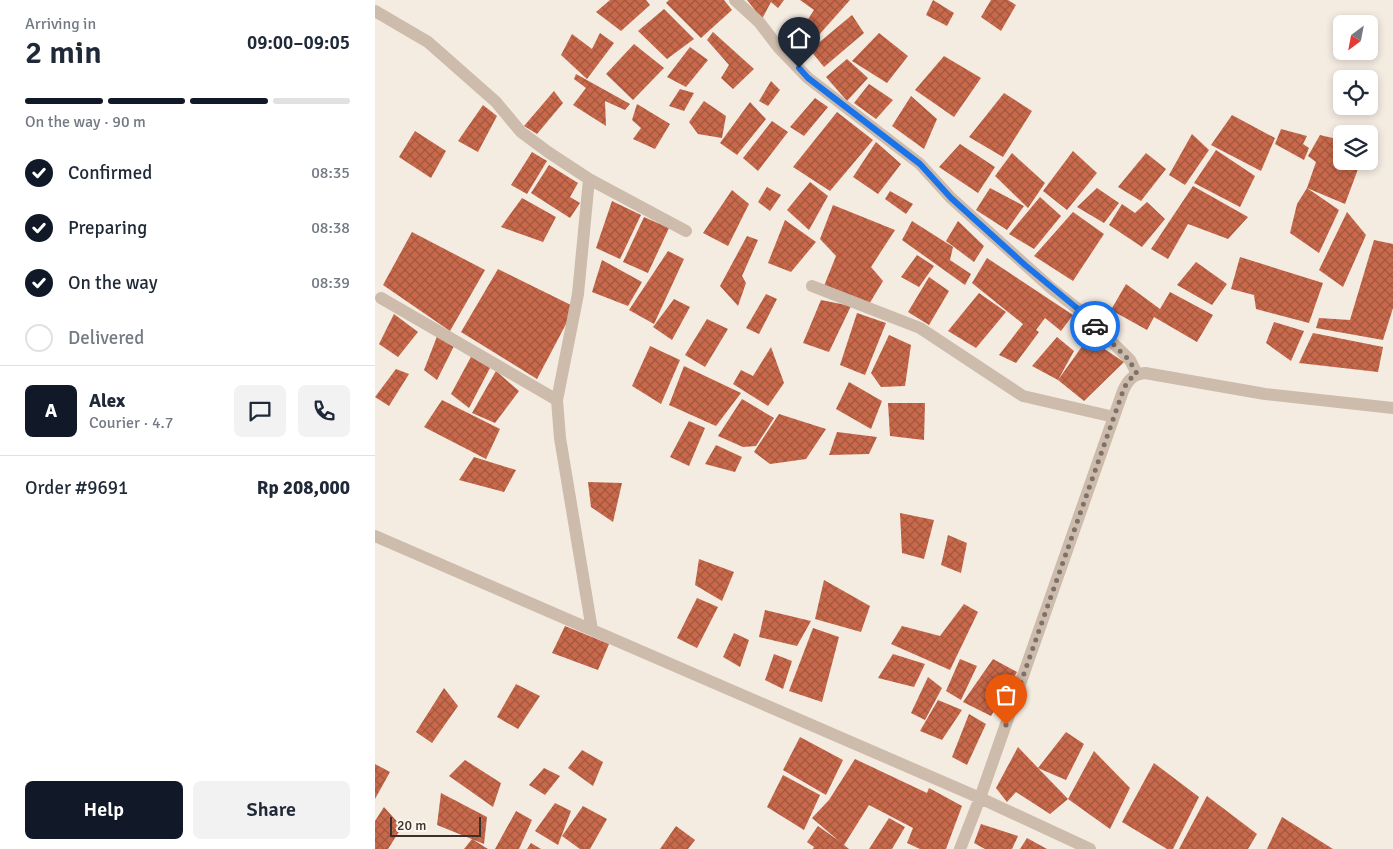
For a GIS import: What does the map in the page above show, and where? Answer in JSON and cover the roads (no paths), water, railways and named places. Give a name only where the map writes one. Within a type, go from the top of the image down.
[{"type":"street","points":[[735,0],[759,22],[779,48],[808,78],[920,164],[957,205],[1045,283],[1078,309],[1129,360],[1137,374]]},
{"type":"street","points":[[375,11],[428,42],[496,102],[521,132],[548,152],[589,179],[686,231]]},
{"type":"street","points":[[589,179],[578,294],[557,400],[560,438],[592,630]]},
{"type":"street","points":[[811,286],[920,328],[1023,396],[1114,417]]},
{"type":"street","points":[[381,298],[557,400]]},
{"type":"street","points":[[959,849],[980,798],[1126,384],[1131,377],[1145,373],[1265,394],[1393,408]]},
{"type":"street","points":[[375,536],[980,798],[1090,849]]}]
